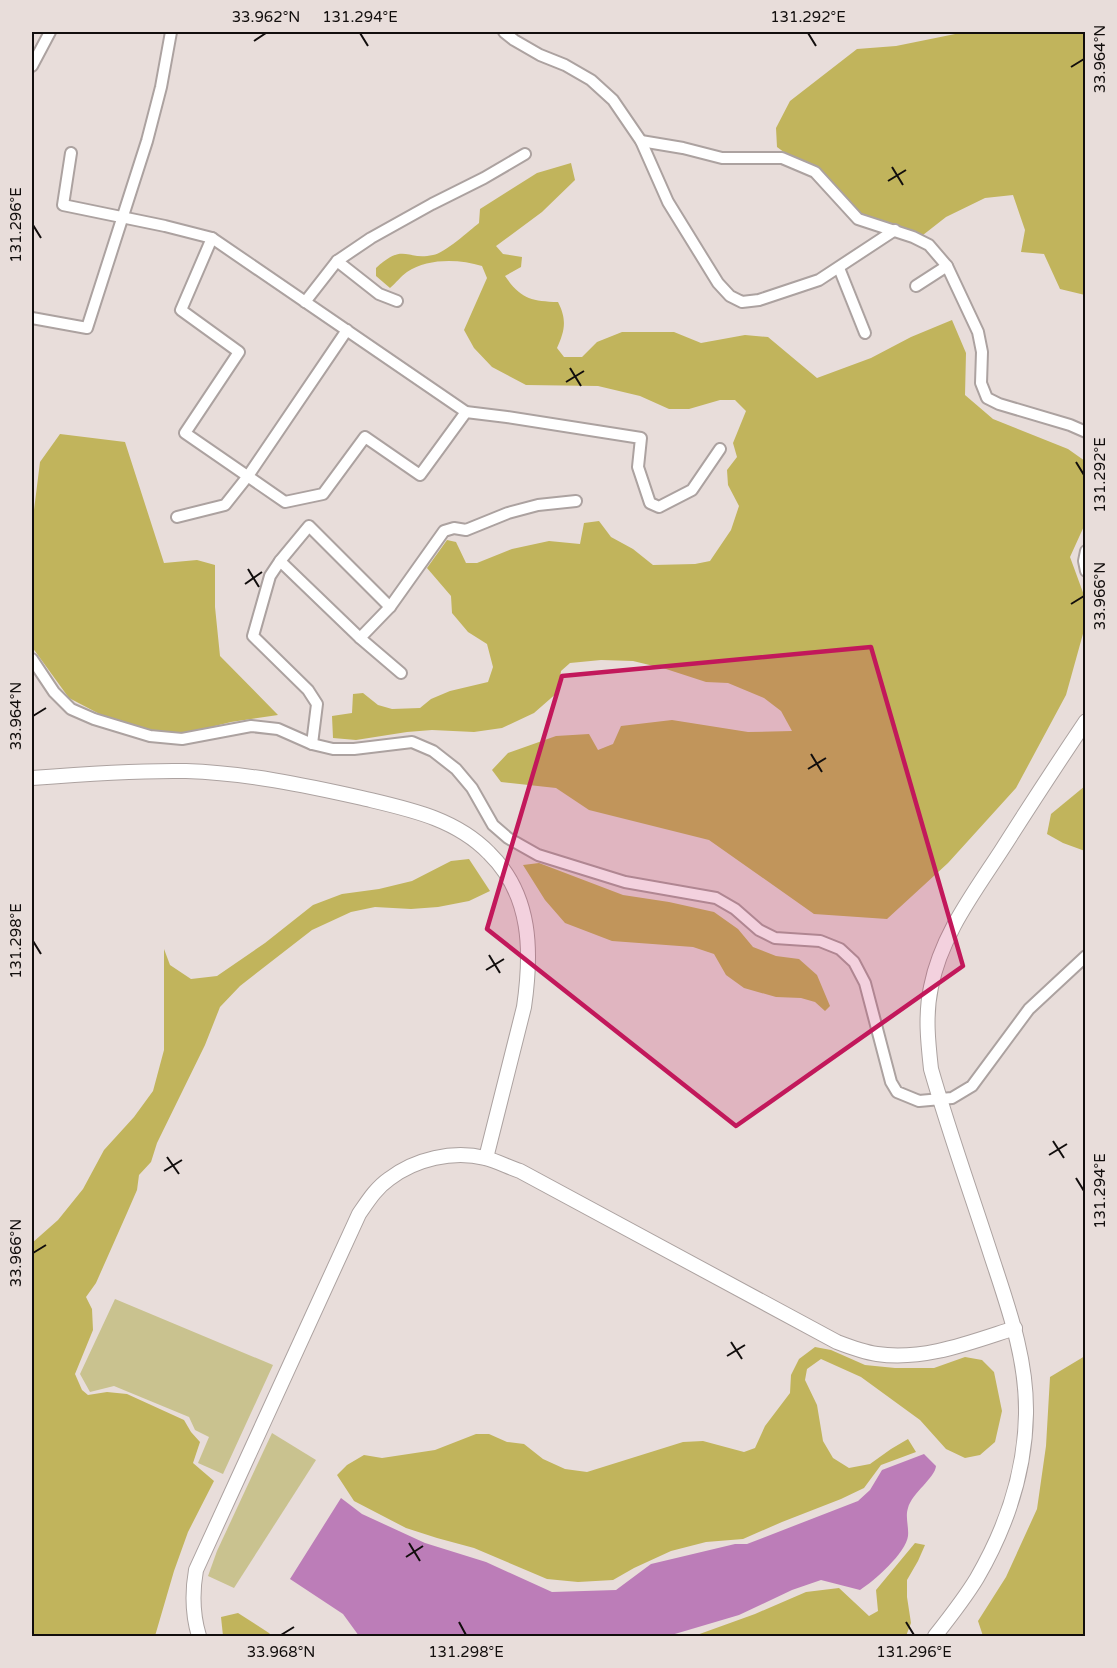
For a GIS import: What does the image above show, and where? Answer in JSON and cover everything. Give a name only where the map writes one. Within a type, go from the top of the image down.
[{"type":"street","points":[[32,66],[50,32]]},
{"type":"street","points":[[32,318],[87,328],[147,141],[161,87],[171,32]]},
{"type":"street","points":[[504,32],[513,40],[540,55],[565,65],[591,80],[613,100],[641,141],[668,202],[718,283],[730,296],[742,302],[759,300],[819,280],[895,230]]},
{"type":"street","points":[[641,141],[722,158],[782,158],[816,172],[858,219],[895,230],[929,245],[947,266],[978,332],[982,352],[981,383],[987,398],[1086,432]]},
{"type":"street","points":[[71,153],[63,205],[212,238],[466,412],[641,438],[638,467],[650,503],[659,507],[692,490],[720,449]]},
{"type":"street","points":[[305,302],[337,261],[370,238],[525,154]]},
{"type":"street","points":[[212,238],[182,310],[239,352],[185,433],[248,477],[285,502],[323,494],[365,437],[420,475],[466,412]]},
{"type":"street","points":[[337,261],[379,294],[397,301]]},
{"type":"street","points":[[916,286],[947,266]]},
{"type":"street","points":[[839,268],[866,333]]},
{"type":"street","points":[[177,517],[225,505],[248,477],[347,330]]},
{"type":"street","points":[[360,638],[390,607],[444,531],[454,528],[466,530],[508,513],[538,505],[576,501]]},
{"type":"street","points":[[312,744],[317,704],[308,690],[253,636],[270,576],[309,526],[390,607]]},
{"type":"street","points":[[1086,551],[1084,561],[1086,572]]},
{"type":"street","points":[[280,561],[360,638],[401,673]]},
{"type":"street","points":[[32,659],[54,693],[72,709],[94,719],[150,736],[182,739],[251,726],[278,729],[312,744],[333,749],[354,749],[412,742],[433,751],[456,769],[472,788],[493,825],[508,838],[538,855],[625,882],[716,898],[735,909],[759,930],[776,938],[820,941],[840,949],[854,962],[865,982],[891,1082],[897,1092],[919,1101],[952,1098],[972,1086],[1029,1009],[1086,956]]},
{"type":"street","points":[[935,1636],[977,1579],[997,1540],[1016,1483],[1022,1455],[1026,1412],[1025,1387],[1015,1328],[931,1069],[927,1009],[940,955],[962,911],[1086,721]]},
{"type":"street","points":[[32,778],[176,771],[244,776],[308,785],[426,814],[462,831],[476,841],[497,862],[513,887],[521,905],[528,931],[529,946],[524,1007],[486,1158]]},
{"type":"street","points":[[199,1636],[193,1607],[196,1569],[359,1214],[374,1192],[389,1179],[424,1161],[445,1156],[464,1155],[486,1158],[520,1172],[837,1342],[855,1349],[878,1354],[918,1354],[961,1345],[1015,1328]]},
{"type":"highlighted area","points":[[871,647],[963,966],[736,1126],[487,929],[562,676]]},
{"type":"shaded area","points":[[965,32],[1085,32],[1085,295],[1060,289],[1044,254],[1021,252],[1025,230],[1013,195],[985,198],[946,217],[923,235],[865,219],[847,199],[777,147],[776,128],[790,101],[857,49],[896,46]]},
{"type":"shaded area","points":[[571,163],[575,180],[542,212],[496,246],[503,254],[522,257],[521,267],[505,276],[516,290],[527,297],[541,301],[558,302],[563,314],[564,325],[557,348],[564,357],[582,357],[597,342],[622,332],[674,332],[701,343],[745,335],[768,337],[817,378],[871,358],[911,337],[952,320],[966,353],[965,395],[993,419],[1068,449],[1085,461],[1085,524],[1070,557],[1085,598],[1086,623],[1066,695],[1016,788],[948,863],[887,919],[814,914],[709,840],[589,810],[556,788],[501,782],[492,770],[508,753],[556,736],[589,734],[598,750],[613,744],[621,726],[672,720],[748,732],[792,731],[781,711],[764,698],[728,683],[706,682],[633,661],[601,660],[570,663],[561,671],[558,692],[534,713],[502,728],[474,732],[432,730],[407,732],[356,740],[333,738],[332,716],[352,713],[353,694],[363,693],[378,705],[392,709],[420,708],[431,699],[450,691],[488,682],[493,667],[487,644],[468,632],[452,613],[451,596],[427,568],[447,540],[456,542],[466,563],[477,563],[512,549],[549,541],[580,544],[584,523],[599,521],[611,537],[633,549],[653,565],[695,564],[710,561],[731,530],[739,506],[728,485],[727,470],[737,457],[733,443],[746,411],[735,400],[720,400],[689,409],[669,409],[640,396],[598,386],[526,385],[492,367],[474,348],[464,330],[487,278],[482,266],[454,261],[424,264],[407,272],[390,288],[376,276],[376,268],[393,256],[399,254],[433,255],[444,250],[479,223],[480,209],[537,173]]},
{"type":"shaded area","points":[[60,434],[125,442],[164,563],[197,560],[215,565],[215,607],[220,656],[278,715],[231,722],[187,733],[154,733],[111,720],[69,698],[32,647],[32,526],[40,462]]},
{"type":"shaded area","points":[[1085,786],[1085,851],[1047,834],[1051,814]]},
{"type":"shaded area","points":[[469,859],[490,891],[469,901],[438,907],[411,909],[375,907],[351,912],[312,930],[240,986],[220,1007],[205,1045],[157,1143],[151,1162],[139,1175],[137,1190],[96,1283],[86,1297],[92,1309],[93,1330],[75,1374],[82,1390],[88,1395],[107,1392],[127,1394],[184,1420],[200,1442],[193,1463],[214,1481],[188,1532],[155,1636],[32,1636],[32,1243],[58,1220],[83,1189],[104,1150],[134,1117],[153,1091],[164,1050],[164,949],[170,965],[191,979],[217,976],[265,943],[313,905],[342,894],[379,889],[412,881],[451,861]]},
{"type":"shaded area","points":[[539,863],[623,895],[714,912],[738,929],[753,947],[776,956],[799,959],[817,975],[830,1006],[825,1011],[815,1002],[801,998],[776,997],[744,988],[726,975],[714,954],[693,947],[612,941],[565,923],[545,900],[523,865]]},
{"type":"shaded area","points":[[115,1299],[273,1365],[223,1474],[198,1463],[209,1437],[195,1430],[189,1417],[114,1386],[90,1392],[80,1374]]},
{"type":"shaded area","points":[[815,1347],[831,1350],[865,1365],[895,1368],[934,1368],[965,1357],[982,1360],[994,1372],[1002,1411],[995,1442],[980,1455],[965,1458],[946,1449],[920,1420],[861,1377],[821,1359],[807,1369],[805,1380],[817,1405],[823,1441],[833,1458],[849,1468],[870,1464],[908,1439],[916,1452],[881,1465],[864,1488],[743,1539],[706,1542],[671,1551],[613,1580],[578,1582],[547,1579],[474,1548],[406,1528],[354,1501],[337,1475],[347,1465],[364,1455],[382,1458],[435,1450],[476,1434],[489,1434],[507,1442],[524,1444],[543,1459],[565,1469],[587,1472],[683,1442],[703,1441],[744,1452],[755,1448],[765,1426],[790,1393],[791,1375],[799,1359]]},
{"type":"shaded area","points":[[1085,1356],[1085,1636],[983,1636],[978,1621],[1006,1577],[1037,1509],[1046,1446],[1050,1377]]},
{"type":"shaded area","points":[[272,1433],[316,1460],[234,1588],[208,1576],[217,1551]]},
{"type":"shaded area","points":[[924,1454],[936,1466],[935,1471],[910,1502],[906,1543],[888,1566],[866,1586],[860,1590],[821,1580],[792,1590],[739,1615],[668,1636],[359,1636],[343,1614],[290,1579],[341,1498],[362,1514],[425,1543],[486,1562],[552,1592],[616,1590],[651,1564],[735,1544],[747,1544],[858,1501],[870,1490],[882,1470]]},
{"type":"shaded area","points":[[915,1543],[925,1545],[907,1580],[911,1623],[906,1636],[694,1636],[755,1614],[806,1592],[839,1588],[869,1616],[878,1611],[876,1590]]},
{"type":"shaded area","points":[[238,1613],[272,1636],[223,1636],[221,1617]]}]
